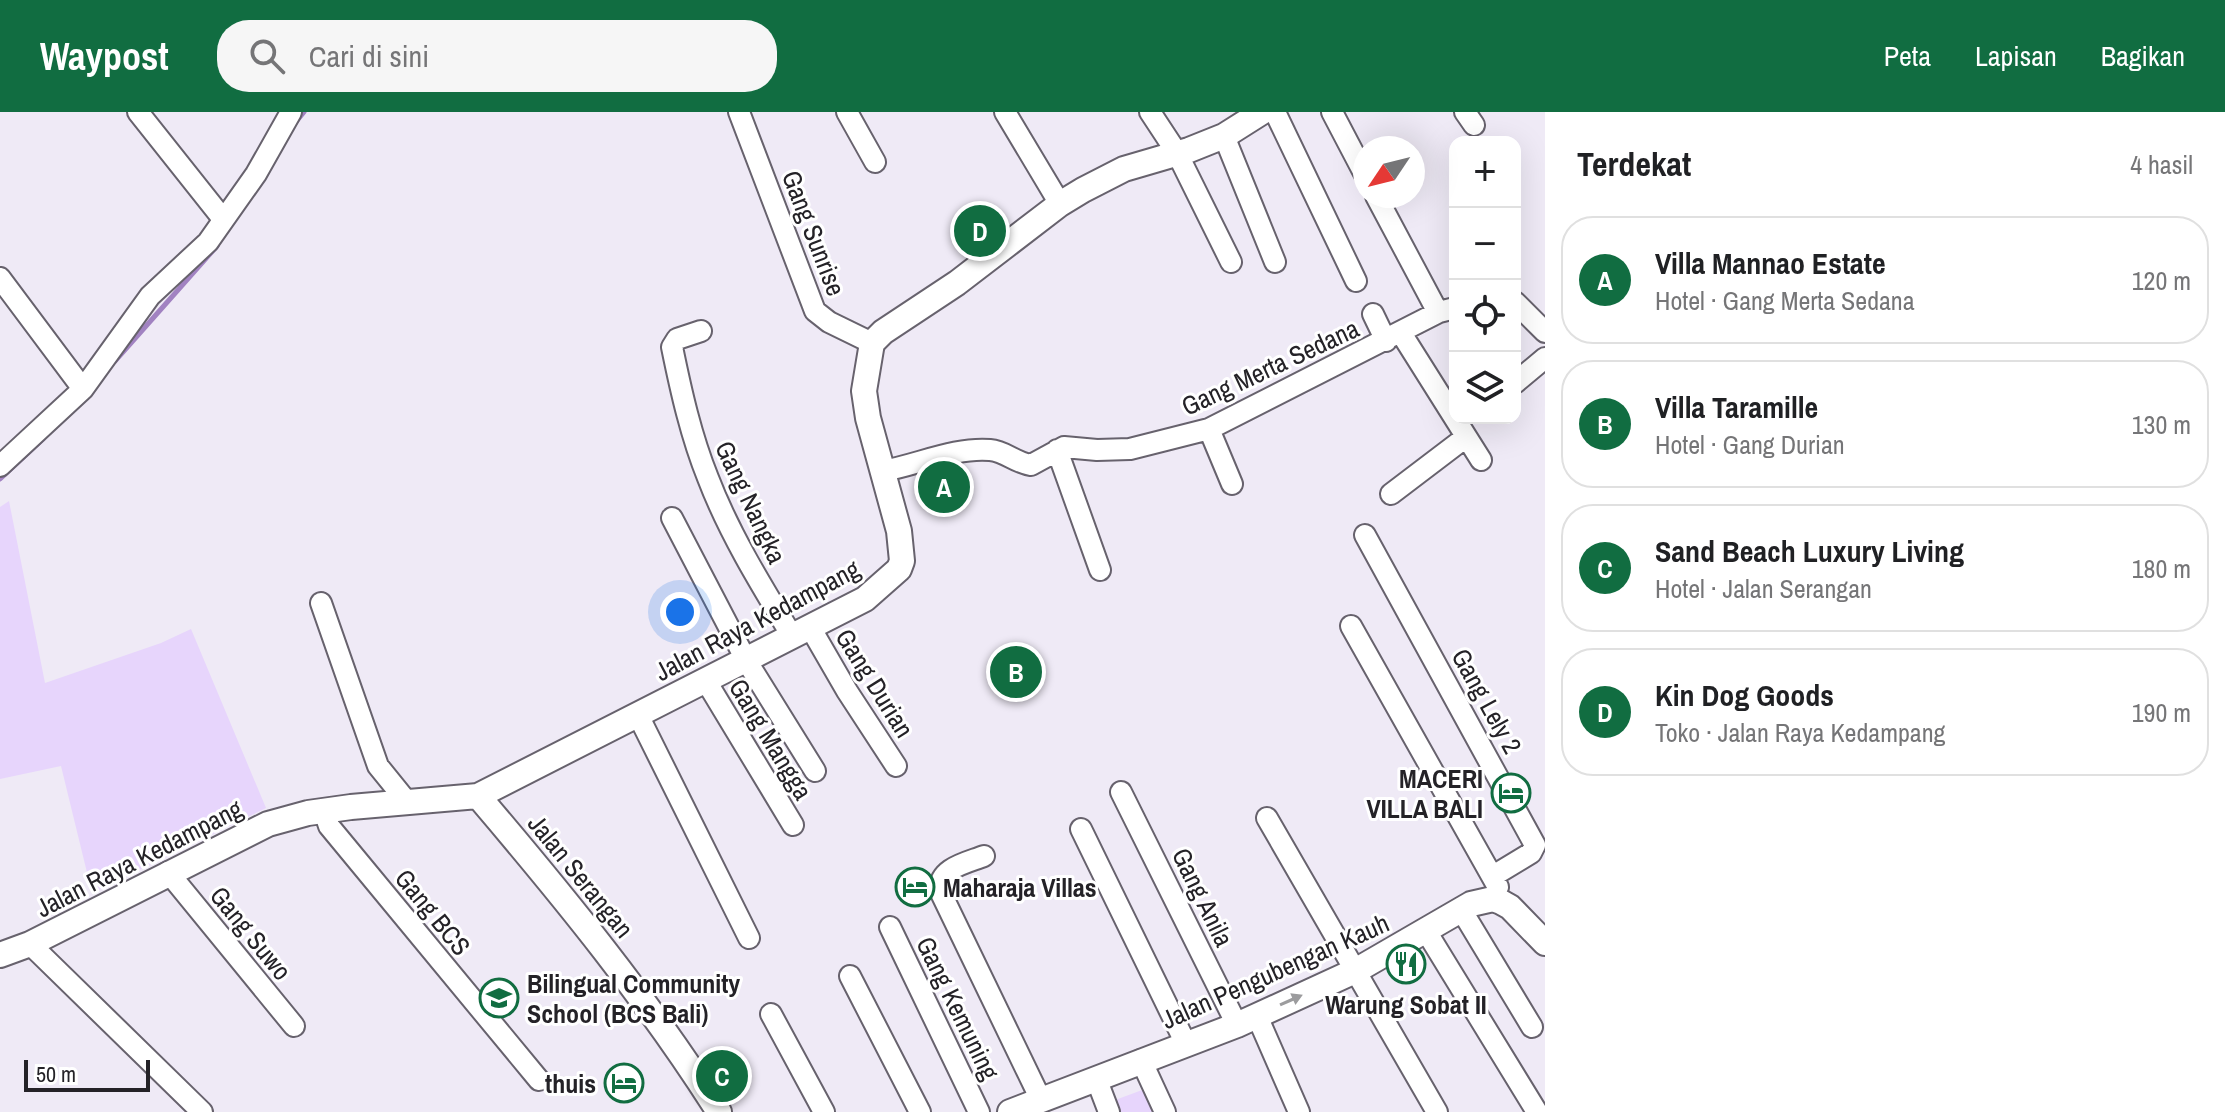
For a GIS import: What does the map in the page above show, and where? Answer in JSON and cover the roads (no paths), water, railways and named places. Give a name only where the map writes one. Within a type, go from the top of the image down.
[{"type":"street","points":[[138,112],[223,219]]},
{"type":"street","points":[[0,466],[83,389],[144,303],[202,248],[256,174],[291,112]]},
{"type":"street","name":"Gang Sunrise","points":[[739,112],[815,311],[829,322],[872,343]]},
{"type":"street","points":[[847,112],[875,162]]},
{"type":"street","points":[[1005,112],[1060,204]]},
{"type":"street","points":[[1150,112],[1177,153],[1231,262]]},
{"type":"street","points":[[872,343],[1060,204],[1124,169],[1224,136],[1262,112]]},
{"type":"street","points":[[1275,112],[1356,281]]},
{"type":"street","points":[[1332,112],[1353,152]]},
{"type":"street","points":[[1224,136],[1275,262]]},
{"type":"street","points":[[1384,208],[1445,306]]},
{"type":"street","points":[[0,278],[83,389]]},
{"type":"street","name":"Gang Merta Sedana","points":[[883,471],[978,449],[996,451],[1016,462],[1031,465],[1057,450],[1072,447],[1130,449],[1209,429],[1393,337],[1445,306]]},
{"type":"street","points":[[1521,308],[1545,332]]},
{"type":"street","points":[[1373,314],[1393,337]]},
{"type":"street","name":"Gang Nangka","points":[[701,331],[677,339],[672,344],[696,446],[708,480],[741,548],[801,631]]},
{"type":"street","name":"Gang Merta Sedana","points":[[1393,337],[1466,427],[1481,460]]},
{"type":"street","name":"Jalan Raya Kedampang","points":[[0,955],[30,944],[268,824],[324,811],[478,796],[865,599],[899,569],[902,561],[902,549],[868,418],[864,391],[872,343]]},
{"type":"street","points":[[1521,378],[1545,358]]},
{"type":"street","points":[[1391,494],[1466,427]]},
{"type":"street","points":[[1209,429],[1232,484]]},
{"type":"street","points":[[1057,450],[1100,570]]},
{"type":"street","points":[[672,518],[746,660],[815,771]]},
{"type":"street","name":"Gang Lely 2","points":[[1365,535],[1535,845],[1531,853],[1493,876]]},
{"type":"street","points":[[321,603],[378,766],[408,803]]},
{"type":"street","points":[[1351,626],[1493,876],[1501,902],[1510,907],[1545,943]]},
{"type":"street","name":"Gang Durian","points":[[801,631],[847,691],[896,766]]},
{"type":"street","name":"Gang Mangga","points":[[706,681],[793,825]]},
{"type":"street","points":[[638,715],[749,938]]},
{"type":"street","name":"Gang Anila","points":[[1121,792],[1299,1112]]},
{"type":"street","name":"Jalan Serangan","points":[[478,796],[554,885],[636,990],[719,1112]]},
{"type":"street","name":"Gang BCS","points":[[324,811],[329,826],[539,1080]]},
{"type":"street","points":[[1267,818],[1437,1112]]},
{"type":"street","points":[[1081,829],[1186,1044]]},
{"type":"street","points":[[984,856],[950,869],[943,877],[940,891],[1052,1102]]},
{"type":"street","name":"Gang Suwo","points":[[168,872],[294,1026]]},
{"type":"street","name":"Jalan Pengubengan Kauh","points":[[1010,1112],[1052,1102],[1096,1078],[1247,1020],[1357,970],[1471,904],[1493,899],[1501,902]]},
{"type":"street","points":[[1462,911],[1532,1027]]},
{"type":"street","name":"Gang Kemuning","points":[[890,927],[979,1112]]},
{"type":"street","points":[[1426,931],[1537,1112]]},
{"type":"street","points":[[30,944],[202,1112]]},
{"type":"street","points":[[850,976],[920,1112]]},
{"type":"street","points":[[771,1014],[824,1112]]},
{"type":"street","points":[[1141,1060],[1165,1112]]},
{"type":"street","points":[[1096,1078],[1109,1112]]},
{"type":"waterway","points":[[295,123],[304,112]]},
{"type":"waterway","points":[[115,361],[217,246]]},
{"type":"waterway","points":[[0,479],[43,439]]},
{"type":"place","name":"Kin Dog Goods","points":[[980,231]]},
{"type":"place","name":"Villa Mannao Estate","points":[[944,487]]},
{"type":"place","name":"Villa Taramille","points":[[1016,672]]},
{"type":"place","name":"MACERI VILLA BALI","points":[[1511,793]]},
{"type":"place","name":"Maharaja Villas","points":[[915,887]]},
{"type":"place","name":"Warung Sobat II","points":[[1406,964]]},
{"type":"place","name":"Bilingual Community School (BCS Bali)","points":[[499,998]]},
{"type":"place","name":"Sand Beach Luxury Living","points":[[722,1076]]},
{"type":"place","name":"thuis","points":[[624,1083]]}]
